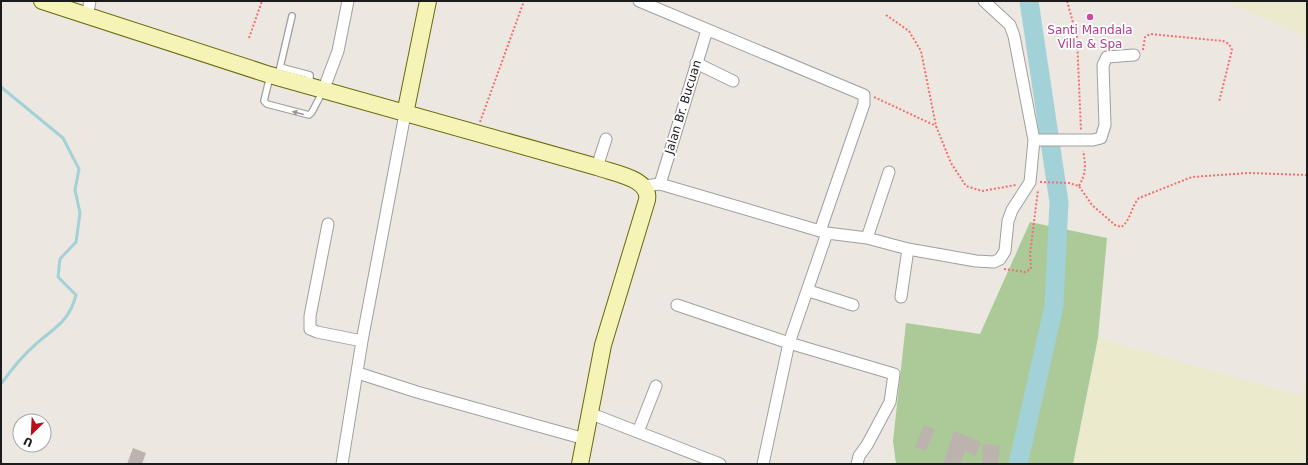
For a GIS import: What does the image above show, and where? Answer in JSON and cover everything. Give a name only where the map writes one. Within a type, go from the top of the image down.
[{"type":"main road","points":[[42,1],[88,9],[276,73],[317,89],[597,168],[633,179],[644,186],[648,194],[603,345],[580,464]]},
{"type":"main road","points":[[405,114],[428,1]]},
{"type":"street","points":[[317,89],[338,51],[348,1]]},
{"type":"street","points":[[639,1],[656,4],[706,30],[864,95],[864,104],[824,232],[809,291],[790,343],[763,464]]},
{"type":"street","points":[[644,186],[660,184],[824,232],[867,238],[908,249],[976,261],[994,262],[1000,259],[1005,251],[1008,221],[1012,210],[1030,182],[1036,140],[1014,36],[1010,25],[984,1]]},
{"type":"street","name":"Jalan Br. Bucuan","points":[[660,184],[706,30]]},
{"type":"street","points":[[1036,140],[1077,140],[1101,138],[1104,132],[1104,60],[1107,57],[1134,55]]},
{"type":"street","points":[[696,64],[733,81]]},
{"type":"street","points":[[342,464],[362,341],[405,114]]},
{"type":"street","points":[[597,168],[606,139]]},
{"type":"street","points":[[867,238],[889,172]]},
{"type":"street","points":[[328,224],[310,316],[310,329],[317,332],[362,341]]},
{"type":"street","points":[[901,298],[908,249]]},
{"type":"street","points":[[809,291],[853,305]]},
{"type":"street","points":[[677,306],[790,343],[894,374],[890,402],[867,445],[859,456],[857,464]]},
{"type":"street","points":[[358,373],[417,392],[585,439]]},
{"type":"street","points":[[638,432],[656,386]]},
{"type":"street","points":[[589,413],[720,464]]},
{"type":"lane","points":[[292,16],[276,73],[264,101],[269,105],[309,115],[312,112],[317,89]]},
{"type":"path","points":[[250,38],[262,1]]},
{"type":"path","points":[[476,134],[524,1]]},
{"type":"path","points":[[1067,1],[1077,37],[1077,140],[1086,166],[1084,176],[1079,186]]},
{"type":"path","points":[[886,15],[909,30],[921,51],[936,126],[951,163],[966,186],[982,191],[1030,182]]},
{"type":"path","points":[[1134,55],[1141,54],[1143,41],[1145,37],[1150,34],[1223,41],[1229,44],[1232,50],[1219,102]]},
{"type":"path","points":[[864,95],[890,103],[936,126]]},
{"type":"path","points":[[994,262],[1006,270],[1025,272],[1031,269],[1030,254],[1039,182],[1069,183],[1079,186],[1092,205],[1115,225],[1121,227],[1125,225],[1136,201],[1140,198],[1192,177],[1248,173],[1307,175]]},
{"type":"green space","points":[[1225,1],[1307,1],[1307,59],[1303,35]]},
{"type":"green space","points":[[1030,222],[1107,238],[1098,338],[1073,464],[896,464],[893,441],[906,323],[980,334]]},
{"type":"green space","points":[[1098,338],[1301,396],[1307,374],[1307,464],[1073,464]]},
{"type":"building","points":[[924,425],[935,429],[926,451],[915,447]]},
{"type":"building","points":[[954,431],[981,442],[975,456],[965,451],[960,464],[943,464]]},
{"type":"building","points":[[983,444],[1000,446],[998,464],[982,464]]},
{"type":"building","points":[[133,448],[146,453],[142,464],[127,464]]},
{"type":"waterway","points":[[1018,464],[1054,306],[1059,202],[1029,1]]},
{"type":"waterway","points":[[1,87],[63,138],[79,169],[75,190],[80,213],[76,242],[60,259],[58,277],[76,295],[73,304],[65,318],[26,353],[1,384]]},
{"type":"place","name":"Santi Mandala Villa & Spa","points":[[1090,17]]}]
